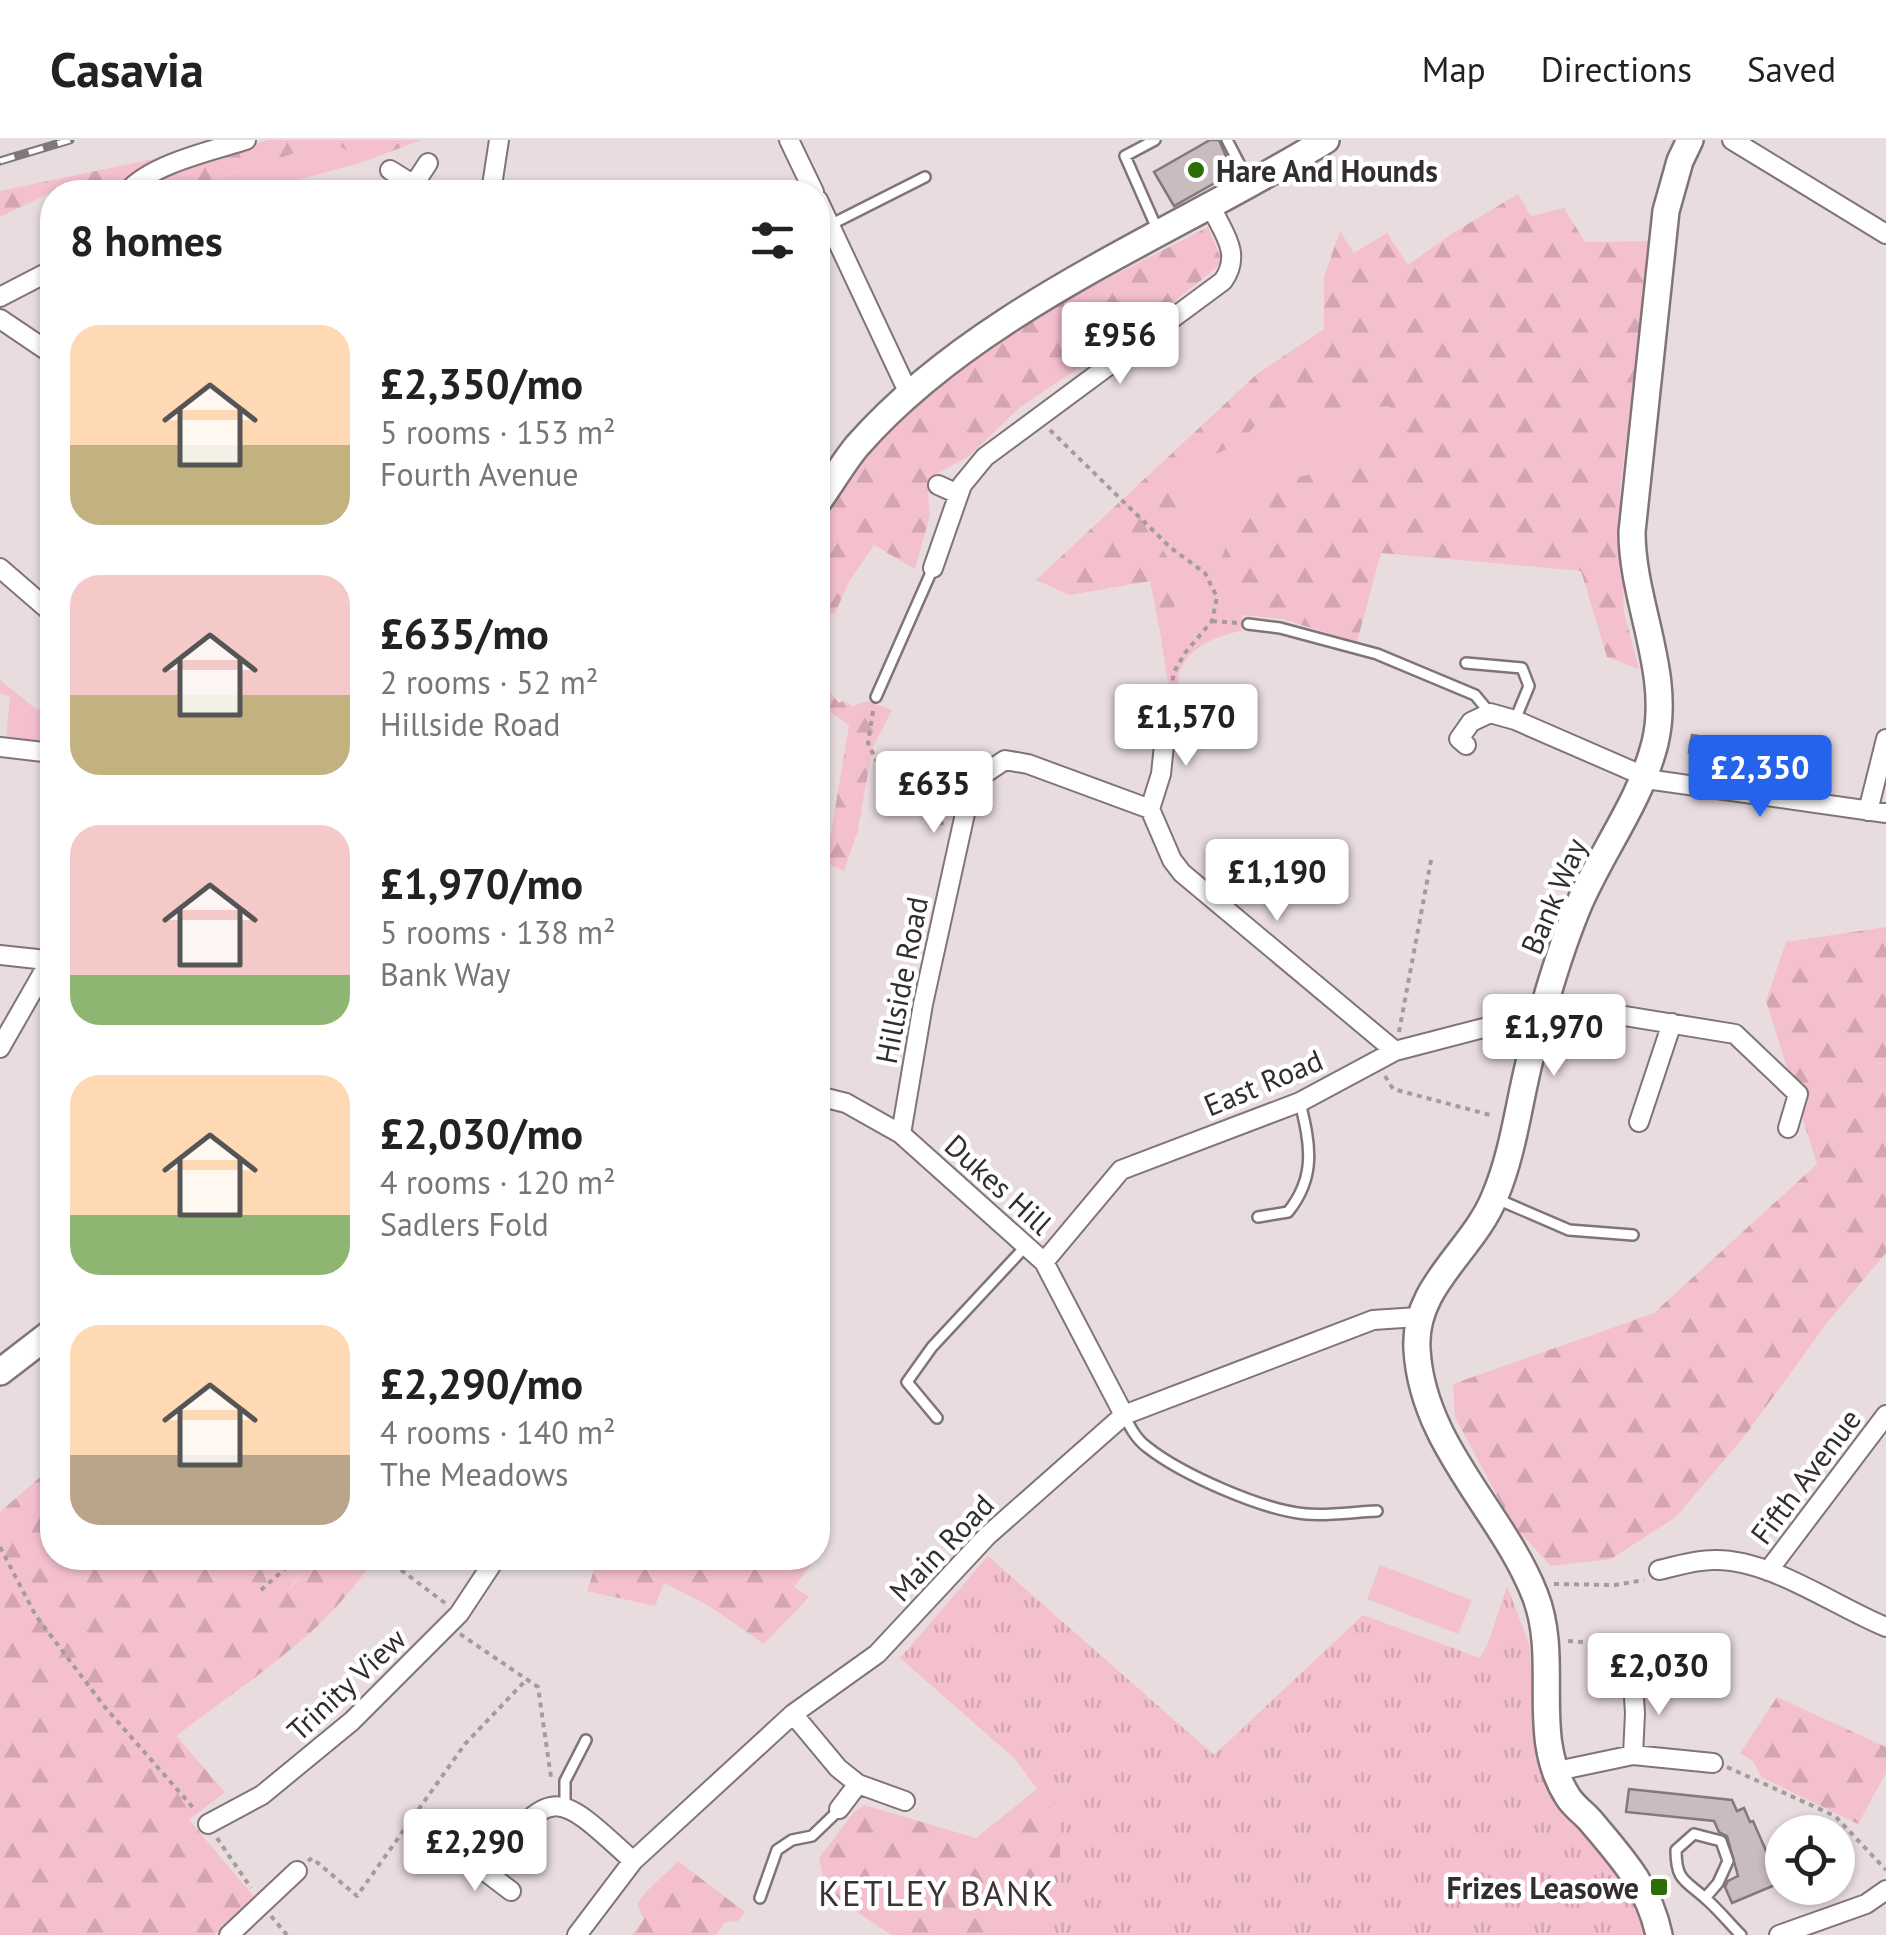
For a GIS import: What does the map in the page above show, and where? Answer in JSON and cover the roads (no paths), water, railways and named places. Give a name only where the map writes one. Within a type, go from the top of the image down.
[{"type":"street","points":[[142,180],[184,158],[246,140]]},
{"type":"street","points":[[493,180],[498,140]]},
{"type":"street","points":[[789,140],[808,180]]},
{"type":"street","points":[[830,485],[857,446],[910,396],[992,331],[1084,274],[1251,186],[1326,140]]},
{"type":"street","points":[[1732,140],[1886,234]]},
{"type":"street","name":"Bank Way","points":[[1418,1317],[1432,1286],[1477,1233],[1494,1198],[1513,1148],[1543,1012],[1576,909],[1644,778],[1661,714],[1632,559],[1632,532],[1666,211],[1684,147]]},
{"type":"street","points":[[417,180],[428,162]]},
{"type":"street","points":[[390,170],[402,180]]},
{"type":"street","points":[[932,568],[958,494],[985,457],[1224,281],[1232,268],[1232,253],[1211,208]]},
{"type":"street","points":[[830,239],[910,396]]},
{"type":"street","points":[[0,297],[40,276]]},
{"type":"street","points":[[0,319],[40,346]]},
{"type":"street","points":[[938,486],[958,494]]},
{"type":"street","points":[[0,568],[40,603]]},
{"type":"street","points":[[1466,745],[1459,740],[1471,722],[1490,713],[1515,720],[1644,778],[1877,812],[1886,739]]},
{"type":"street","points":[[1167,716],[1161,774],[1150,809],[1172,860],[1182,873],[1395,1051]]},
{"type":"street","points":[[0,748],[40,752]]},
{"type":"street","name":"Hillside Road","points":[[900,1134],[954,850],[974,784],[988,769],[1005,760],[1028,764],[1150,809]]},
{"type":"street","points":[[0,956],[40,959]]},
{"type":"street","points":[[0,1048],[40,978]]},
{"type":"street","name":"East Road","points":[[1044,1262],[1120,1170],[1300,1102],[1395,1051],[1543,1012],[1672,1023],[1734,1034],[1798,1094],[1788,1128]]},
{"type":"street","points":[[1639,1122],[1672,1023]]},
{"type":"street","name":"Dukes Hill","points":[[830,1099],[846,1102],[900,1134],[1044,1262],[1124,1415]]},
{"type":"street","points":[[1418,1317],[1417,1349],[1422,1380],[1442,1436],[1460,1472],[1514,1553],[1536,1598],[1546,1644],[1545,1732],[1557,1770],[1568,1797],[1643,1887],[1654,1909],[1659,1935]]},
{"type":"street","name":"Main Road","points":[[578,1935],[632,1861],[794,1714],[877,1654],[987,1536],[1124,1415],[1373,1320],[1418,1317]]},
{"type":"street","points":[[0,1372],[40,1341]]},
{"type":"street","name":"Fifth Avenue","points":[[1768,1571],[1886,1414]]},
{"type":"street","points":[[1659,1570],[1714,1560],[1768,1571],[1886,1627]]},
{"type":"street","name":"Trinity View","points":[[208,1824],[262,1795],[352,1721],[453,1620],[488,1570]]},
{"type":"street","points":[[1632,1682],[1633,1755]]},
{"type":"street","points":[[794,1714],[838,1768],[858,1784],[905,1801]]},
{"type":"street","points":[[1557,1770],[1633,1755],[1713,1763]]},
{"type":"street","points":[[839,1809],[858,1784]]},
{"type":"street","points":[[485,1872],[526,1819],[560,1806],[588,1820],[632,1861]]},
{"type":"street","points":[[469,1859],[511,1891]]},
{"type":"street","points":[[228,1935],[297,1871]]},
{"type":"street","points":[[1779,1935],[1866,1904],[1886,1890]]},
{"type":"lane","points":[[1155,140],[1125,156],[1159,234]]},
{"type":"lane","points":[[1227,140],[1251,186]]},
{"type":"lane","points":[[830,231],[925,178]]},
{"type":"lane","points":[[876,697],[932,568]]},
{"type":"lane","points":[[1248,624],[1280,628],[1377,654],[1475,695],[1490,713]]},
{"type":"lane","points":[[1466,663],[1522,668],[1529,686],[1515,720]]},
{"type":"lane","points":[[1258,1217],[1288,1212],[1299,1198],[1311,1162],[1300,1102]]},
{"type":"lane","points":[[1494,1198],[1569,1230],[1633,1235]]},
{"type":"lane","points":[[937,1418],[907,1382],[932,1347],[1027,1245]]},
{"type":"lane","points":[[1124,1415],[1145,1446],[1182,1468],[1273,1508],[1308,1514],[1376,1512]]},
{"type":"lane","points":[[560,1806],[566,1781],[586,1740]]},
{"type":"lane","points":[[760,1898],[777,1850],[792,1840],[812,1836],[839,1809]]},
{"type":"lane","points":[[1706,1898],[1728,1861],[1721,1841],[1694,1834],[1676,1850],[1676,1866],[1682,1881],[1706,1898],[1740,1935]]},
{"type":"railway","points":[[0,161],[70,140]]},
{"type":"place","name":"Hare And Hounds","points":[[1196,170]]},
{"type":"place","name":"Frizes Leasowe","points":[[1659,1887]]},
{"type":"district","name":"KETLEY BANK","points":[[937,1893]]}]
